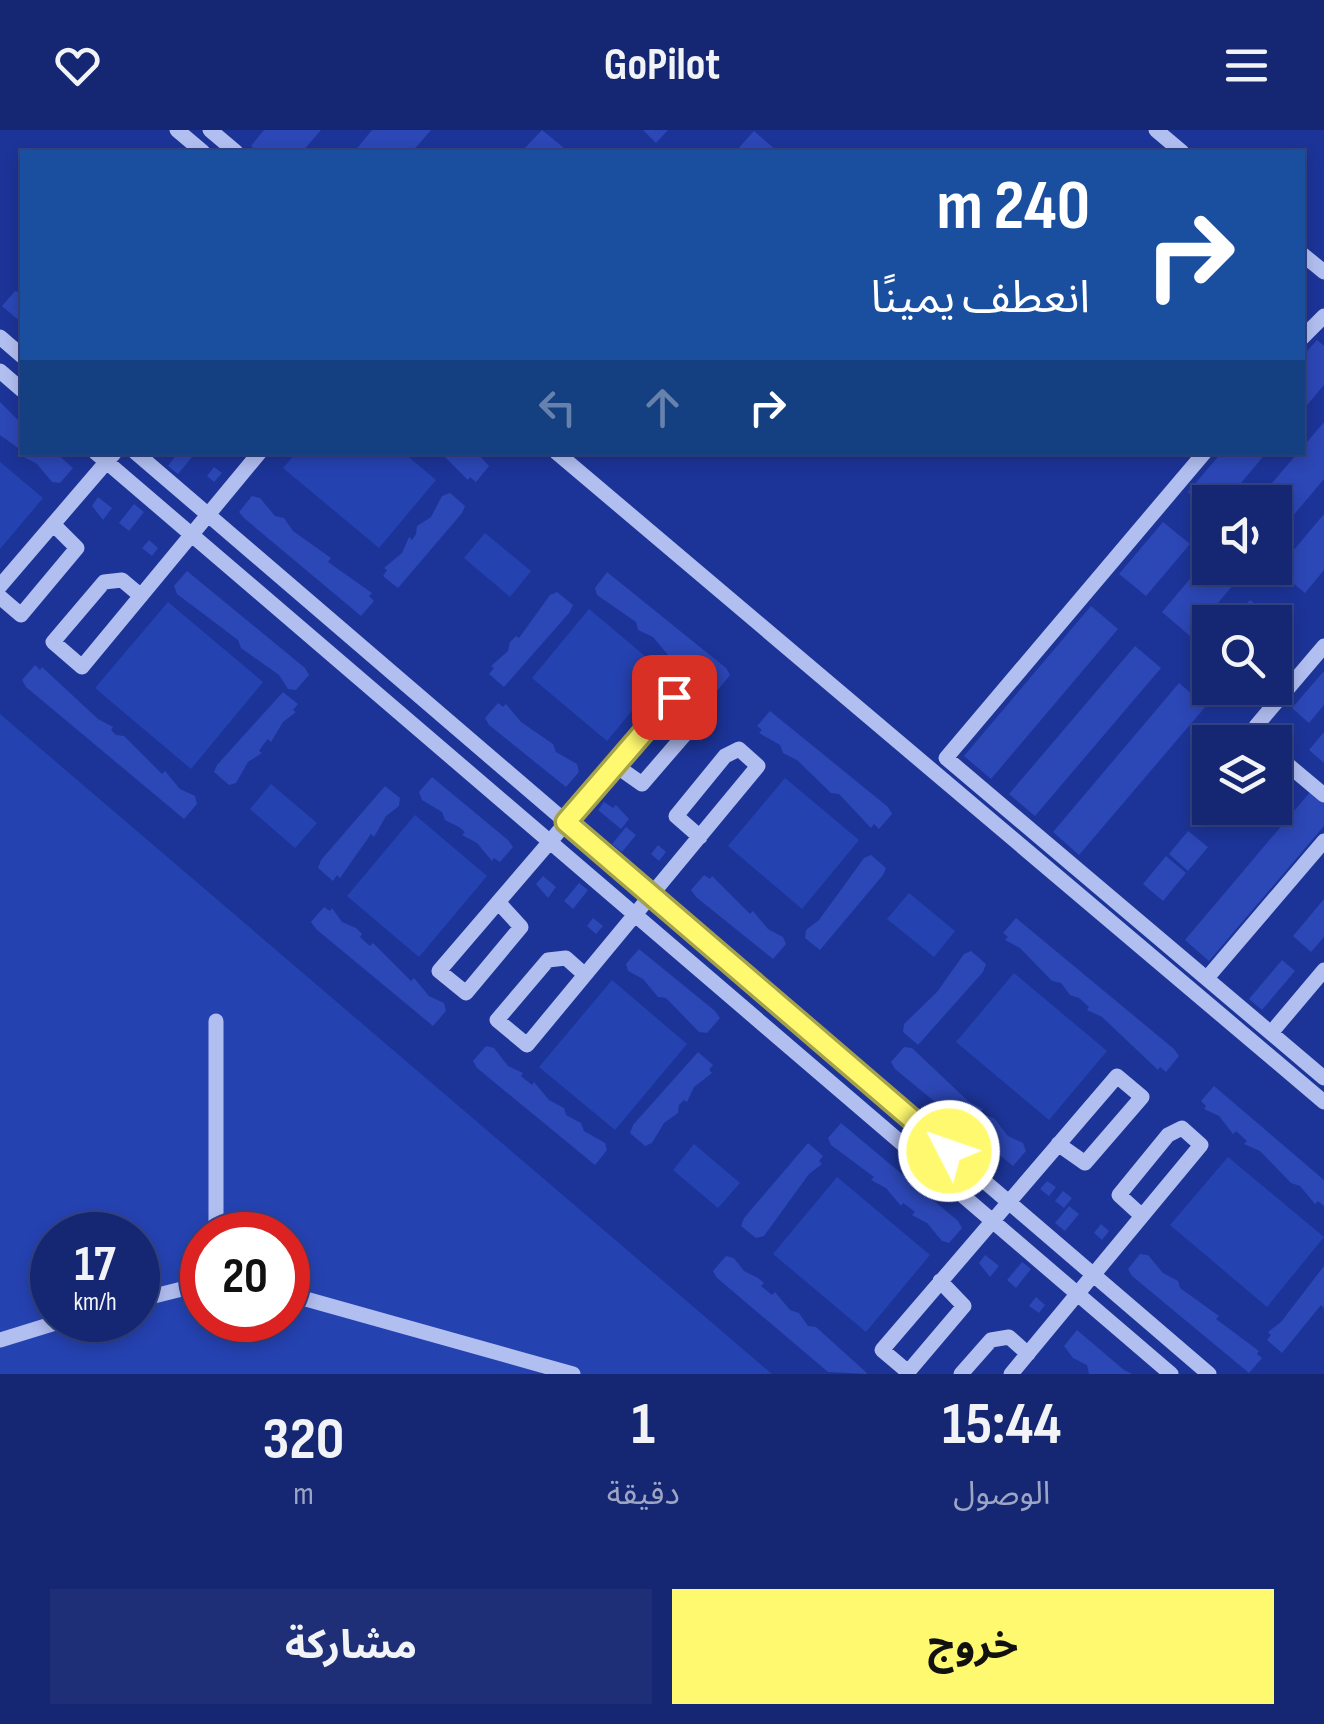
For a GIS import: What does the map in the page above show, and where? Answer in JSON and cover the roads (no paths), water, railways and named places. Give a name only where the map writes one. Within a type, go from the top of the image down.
[{"type":"street","points":[[177,130],[202,150]]},
{"type":"street","points":[[210,130],[234,150]]},
{"type":"street","points":[[1156,130],[1180,150]]},
{"type":"street","points":[[1305,335],[1324,316]]},
{"type":"street","points":[[0,337],[20,354]]},
{"type":"street","points":[[0,371],[20,388]]},
{"type":"street","points":[[138,455],[1210,1374]]},
{"type":"street","points":[[141,596],[122,580],[104,582],[52,642],[82,666],[141,596],[192,535],[254,455]]},
{"type":"street","points":[[560,455],[1324,1102]]},
{"type":"street","points":[[1202,455],[946,758],[1324,1078]]},
{"type":"street","points":[[0,586],[105,456],[192,535],[1172,1374]]},
{"type":"street","points":[[0,597],[21,615],[77,548],[53,524]]},
{"type":"street","points":[[1257,725],[1324,646]]},
{"type":"street","points":[[384,700],[400,680]]},
{"type":"street","points":[[498,902],[521,926],[466,993],[439,971],[566,822],[674,697],[699,718],[642,784],[615,766]]},
{"type":"street","points":[[585,975],[566,958],[548,960],[497,1020],[527,1045],[700,837],[758,766],[739,749],[725,756],[676,816],[700,837]]},
{"type":"street","points":[[1292,768],[1324,795]]},
{"type":"street","points":[[1206,978],[1324,840]]},
{"type":"street","points":[[1271,1033],[1324,970]]},
{"type":"street","points":[[216,1021],[216,1212]]},
{"type":"street","points":[[940,1282],[964,1306],[908,1372],[882,1350],[992,1221],[1009,1202],[1058,1144],[1117,1076],[1142,1097],[1085,1163],[1058,1144]]},
{"type":"street","points":[[1011,1374],[1201,1145],[1182,1128],[1168,1135],[1119,1195],[1142,1216]]},
{"type":"street","points":[[310,1300],[573,1374]]},
{"type":"street","points":[[0,1340],[30,1331]]},
{"type":"street","points":[[961,1374],[991,1340],[1009,1337],[1028,1354]]}]
